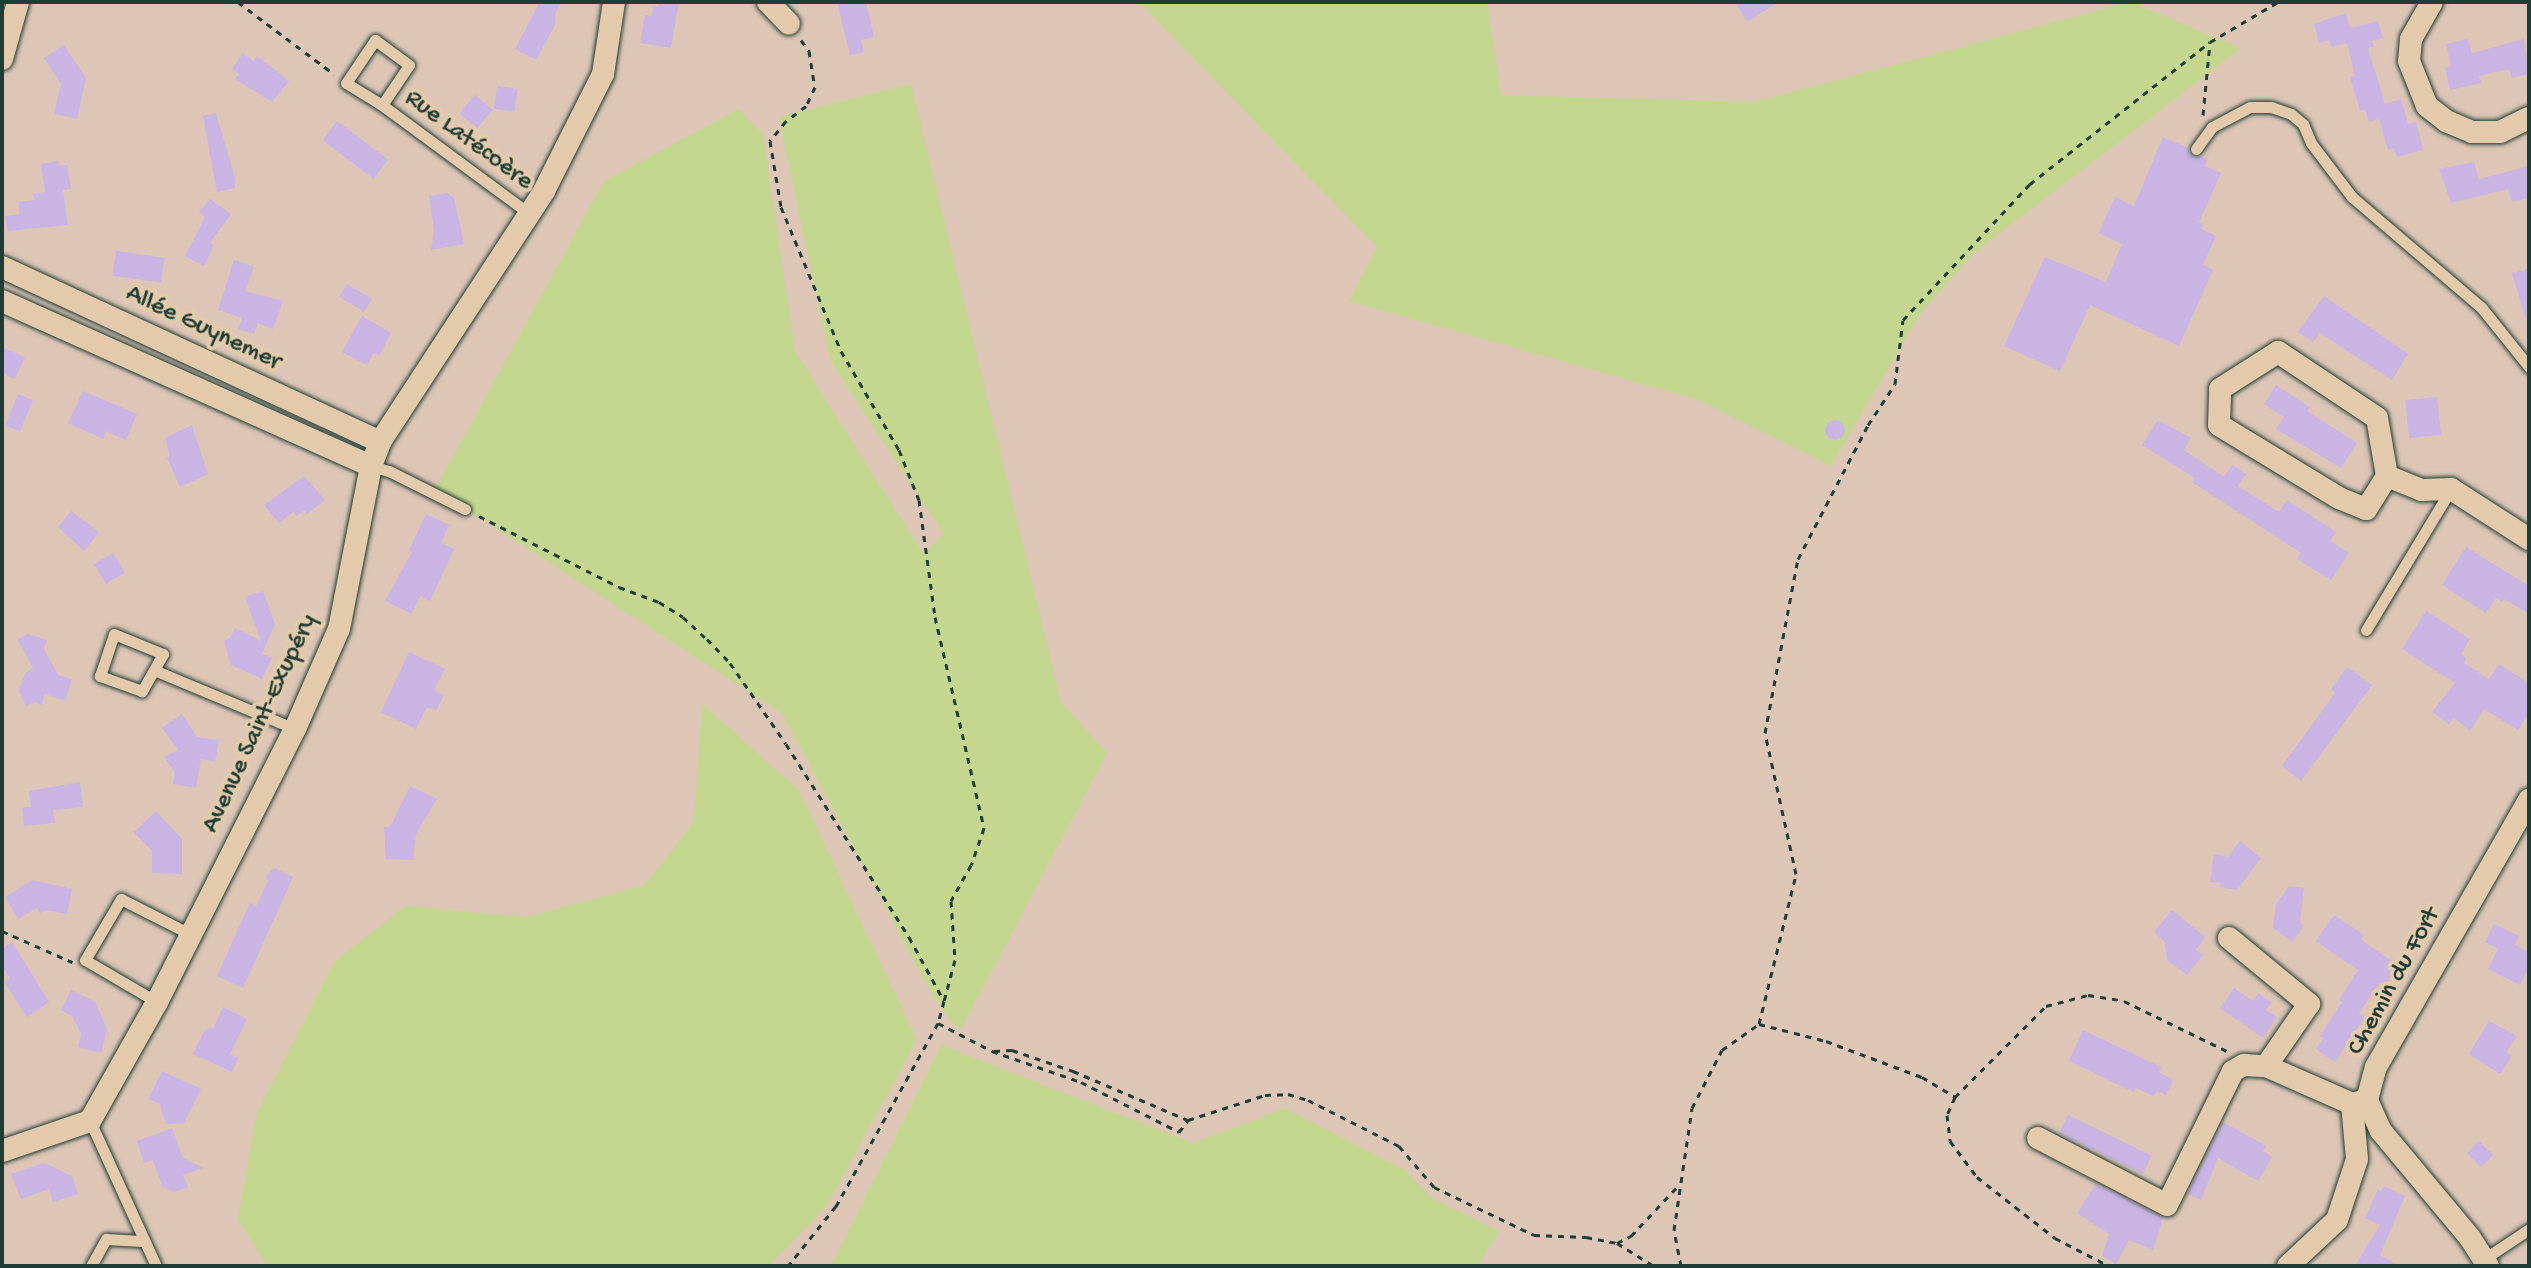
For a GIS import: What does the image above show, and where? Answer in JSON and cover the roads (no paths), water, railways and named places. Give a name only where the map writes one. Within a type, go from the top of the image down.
[{"type":"street","name":"Avenue Saint-Exupéry","points":[[90,1121],[157,1002],[295,729],[339,629],[371,466],[380,442],[527,212],[544,191],[603,74],[614,2]]},
{"type":"street","points":[[768,2],[789,24]]},
{"type":"street","points":[[2432,2],[2411,39],[2409,61],[2427,106],[2446,121],[2472,132],[2500,132],[2529,118]]},
{"type":"street","points":[[2,59],[11,9]]},
{"type":"street","name":"Allée Guynemer","points":[[2,267],[380,442]]},
{"type":"street","points":[[2,301],[371,466]]},
{"type":"street","points":[[2278,352],[2377,418],[2387,476],[2366,509],[2339,498],[2219,425],[2220,389],[2278,352]]},
{"type":"street","points":[[2387,476],[2421,490],[2451,489],[2529,539]]},
{"type":"street","name":"Chemin du Fort","points":[[2288,1266],[2337,1220],[2350,1191],[2357,1159],[2360,1102],[2376,1067],[2529,800]]},
{"type":"street","points":[[2229,938],[2309,1004],[2255,1066]]},
{"type":"street","points":[[2038,1138],[2167,1205],[2233,1071],[2255,1066],[2360,1102],[2486,1262]]},
{"type":"street","points":[[2,1151],[90,1121]]},
{"type":"lane","name":"Rue Latécoère","points":[[382,105],[409,65],[375,40],[346,83],[382,105],[527,212]]},
{"type":"lane","points":[[2196,149],[2212,127],[2250,107],[2271,107],[2291,114],[2303,124],[2311,143],[2352,197],[2481,307],[2529,367]]},
{"type":"lane","points":[[371,466],[389,471],[465,509]]},
{"type":"lane","points":[[2366,630],[2451,489]]},
{"type":"lane","points":[[114,634],[163,654],[154,670],[142,691],[100,676],[114,634]]},
{"type":"lane","points":[[154,670],[295,729]]},
{"type":"lane","points":[[157,1002],[85,960],[121,899],[190,934]]},
{"type":"lane","points":[[90,1121],[156,1266]]},
{"type":"lane","points":[[2486,1262],[2529,1229]]},
{"type":"lane","points":[[91,1266],[106,1239],[142,1241]]}]
